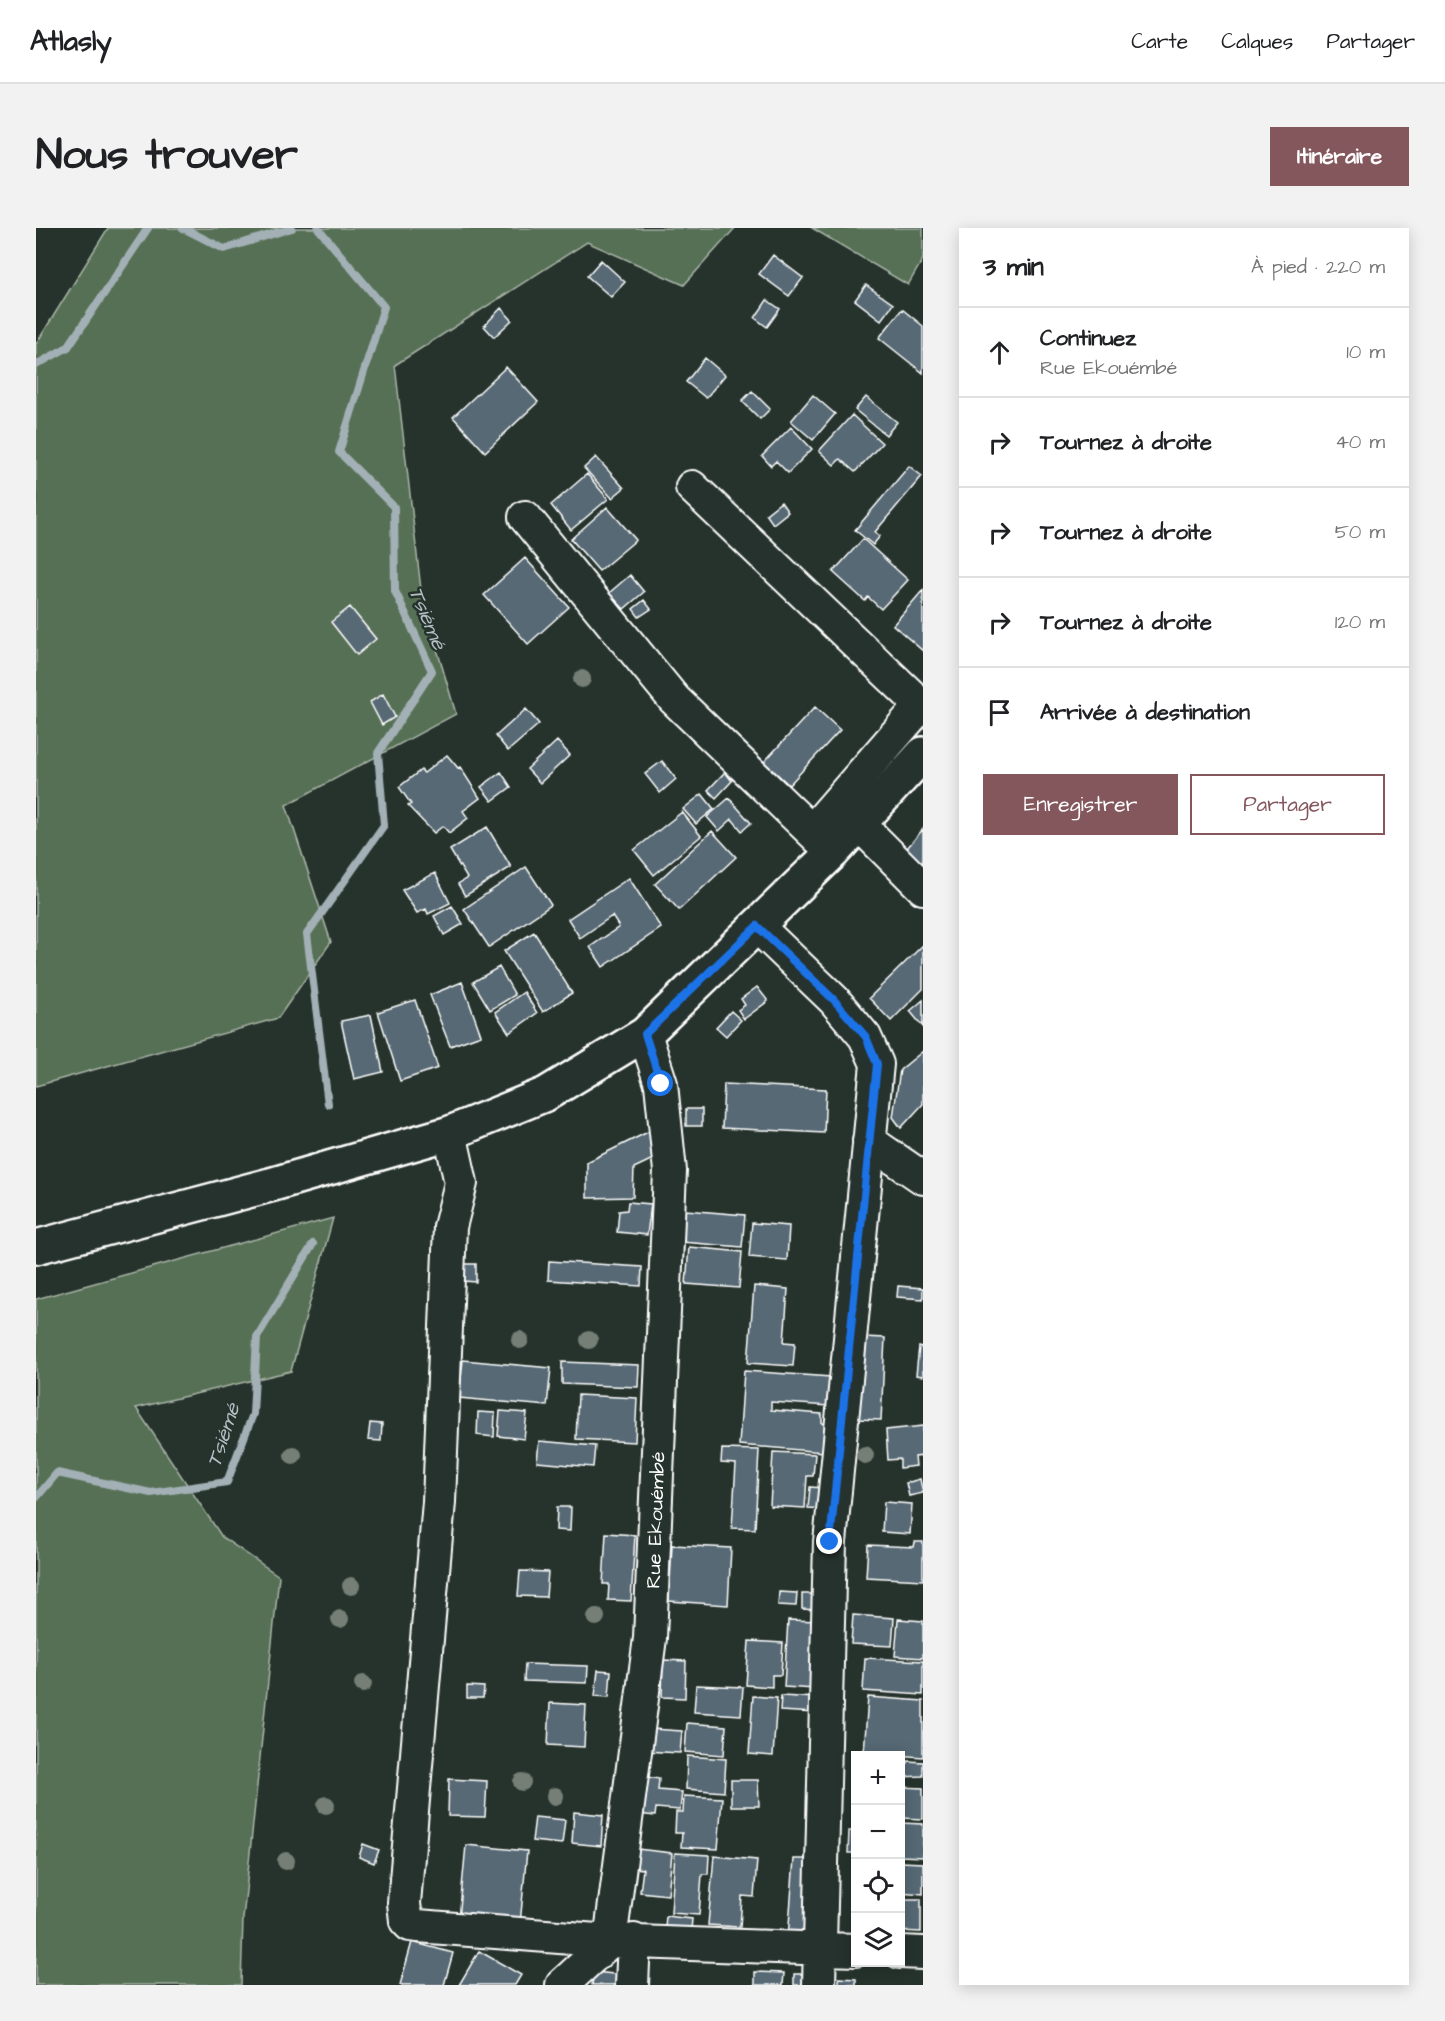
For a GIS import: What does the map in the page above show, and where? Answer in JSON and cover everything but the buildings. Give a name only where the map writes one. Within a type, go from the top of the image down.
[{"type":"main road","points":[[36,1247],[270,1185],[450,1133],[546,1094],[645,1034],[757,926],[823,842],[859,824],[923,754]]},
{"type":"street","points":[[525,518],[675,699],[823,842],[922,706],[692,487]]},
{"type":"street","points":[[859,824],[923,888]]},
{"type":"street","points":[[757,926],[834,1000],[866,1037],[877,1064],[830,1542],[819,1985]]},
{"type":"street","name":"Rue Ekouémbé","points":[[632,1985],[622,1941],[650,1638],[670,1171],[661,1084],[645,1034]]},
{"type":"street","points":[[450,1133],[461,1183],[450,1227],[439,1502],[404,1903],[406,1921],[410,1925],[418,1926],[622,1941],[851,1950]]},
{"type":"street","points":[[869,1141],[923,1178]]},
{"type":"street","points":[[562,1985],[622,1941]]},
{"type":"street","points":[[905,1952],[923,1953]]},
{"type":"green space","points":[[108,228],[735,228],[684,285],[587,242],[395,365],[422,598],[456,714],[286,805],[331,942],[278,1018],[36,1086],[36,344]]},
{"type":"green space","points":[[812,228],[923,228],[923,259],[908,285]]},
{"type":"green space","points":[[333,1218],[291,1371],[136,1408],[222,1537],[279,1576],[243,1919],[241,1985],[36,1985],[36,1299]]},
{"type":"waterway","points":[[36,365],[68,347],[148,228]]},
{"type":"waterway","points":[[183,228],[224,249],[292,228]]},
{"type":"waterway","name":"Tsiémé","points":[[318,228],[384,307],[339,452],[394,507],[395,591],[432,671],[378,753],[384,825],[307,934],[328,1104]]},
{"type":"waterway","name":"Tsiémé","points":[[36,1498],[57,1473],[151,1493],[227,1482],[253,1414],[257,1337],[313,1244]]},
{"type":"route","points":[[661,1084],[645,1034],[757,926],[834,1000],[866,1037],[877,1064],[830,1542]]}]
